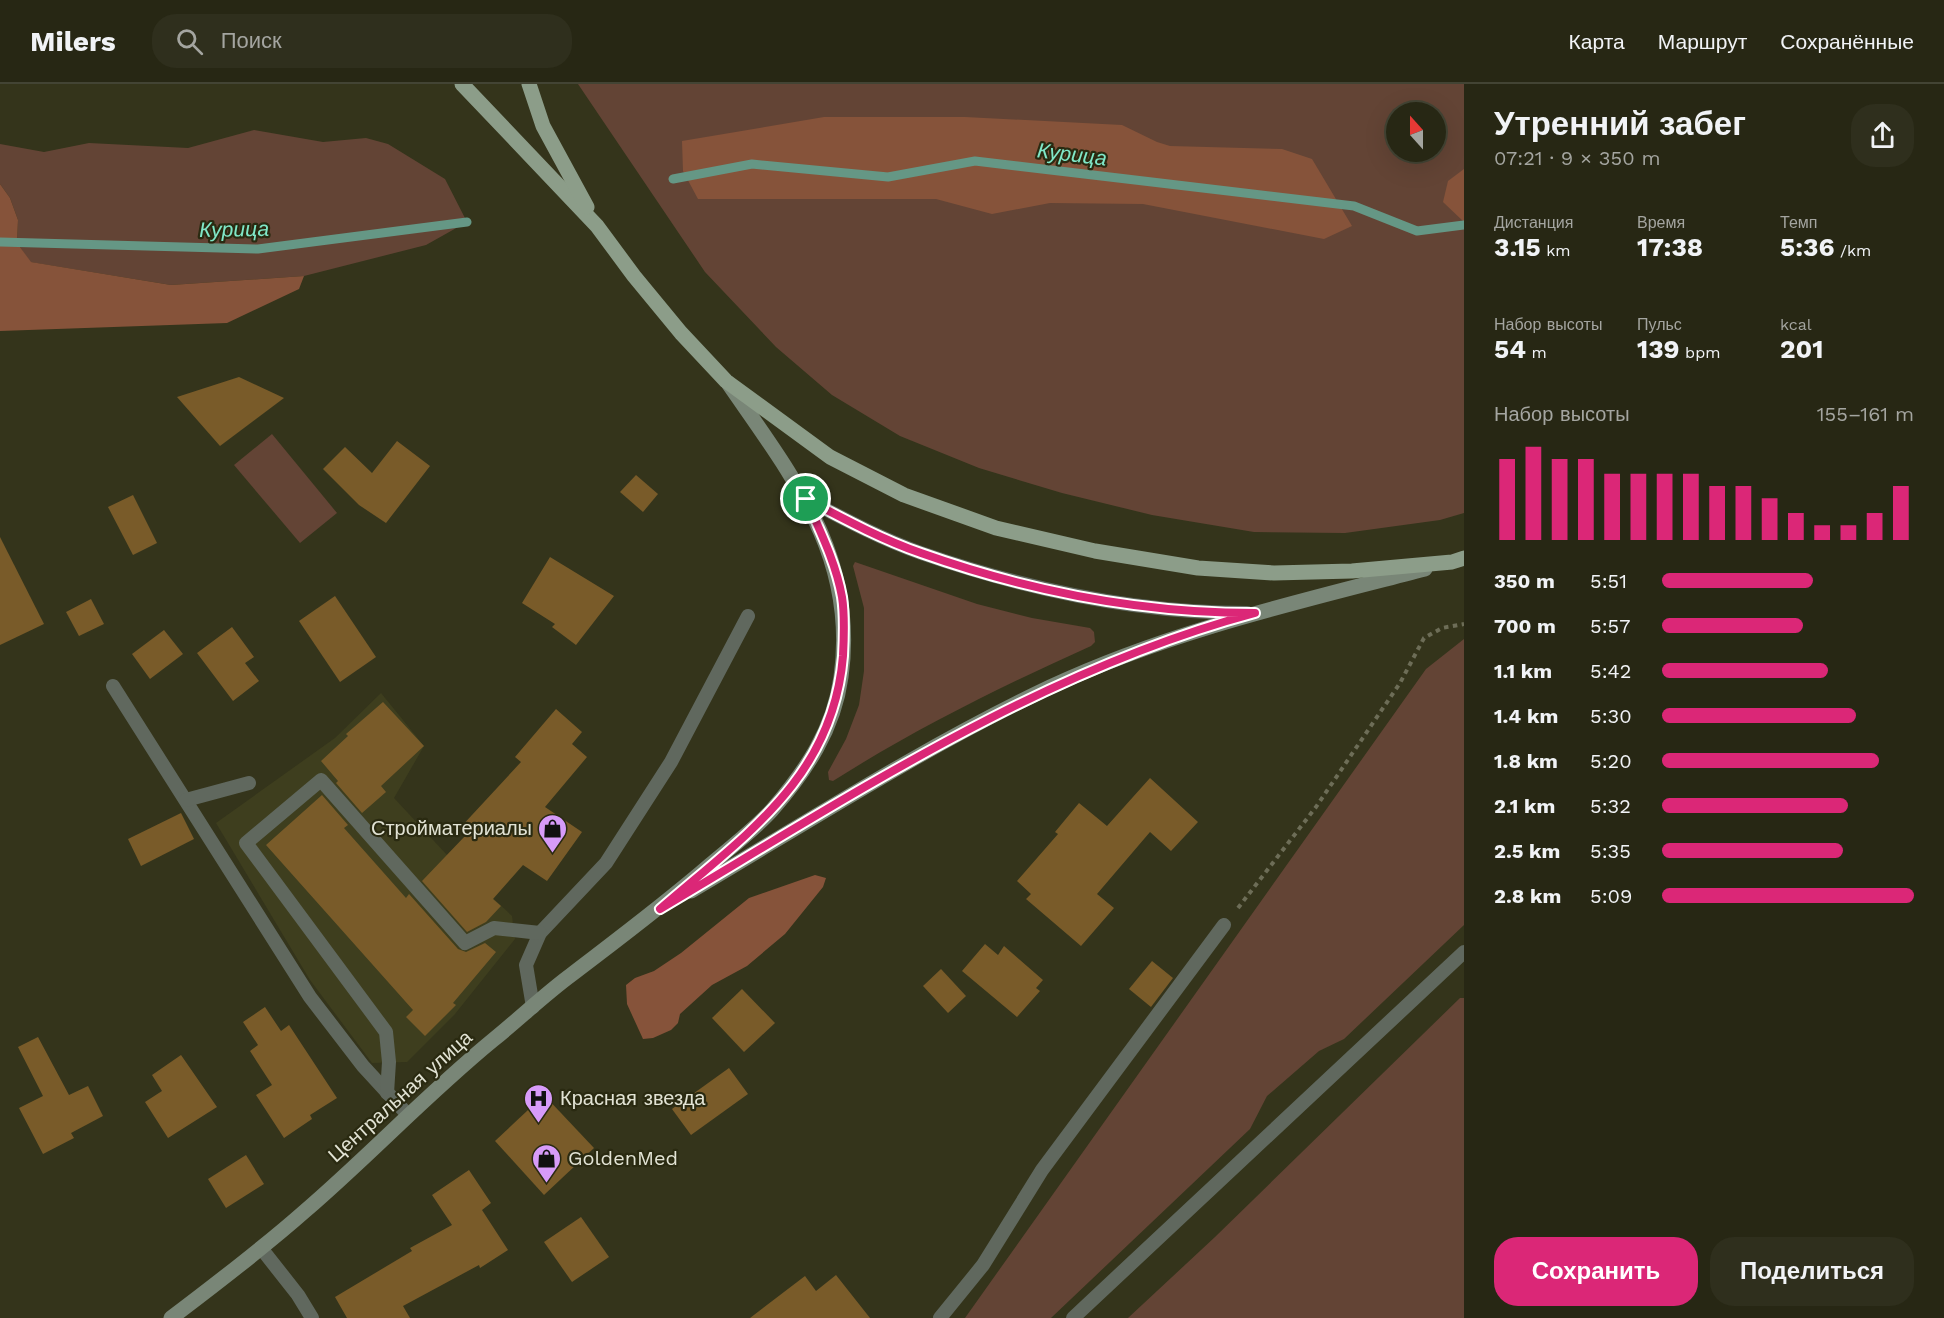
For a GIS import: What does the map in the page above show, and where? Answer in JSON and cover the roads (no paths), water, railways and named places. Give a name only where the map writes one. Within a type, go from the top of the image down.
[{"type":"main road","points":[[462,84],[597,226],[681,333],[726,381],[806,499],[829,553],[842,597],[844,635],[841,678],[832,716],[820,746],[796,782],[769,814],[660,909]]},
{"type":"main road","points":[[529,84],[543,126],[597,226]]},
{"type":"main road","points":[[726,381],[830,457],[904,495],[996,528],[1095,551],[1198,568],[1274,573],[1341,572],[1458,560]]},
{"type":"main road","points":[[660,909],[928,751],[1050,687],[1161,642],[1255,613],[1458,560]]},
{"type":"main road","name":"Центральная улица","points":[[171,1318],[307,1210],[466,1062],[568,977],[660,909]]},
{"type":"lane","points":[[806,499],[862,529],[920,553],[987,573],[1134,606],[1201,613],[1255,613]]},
{"type":"lane","points":[[533,1007],[525,965],[540,933],[606,863],[671,762],[748,616]]},
{"type":"lane","points":[[113,686],[310,997],[363,1066],[408,1115]]},
{"type":"lane","points":[[387,1093],[389,1062],[386,1032],[246,843],[321,780],[465,943],[494,928],[540,933]]},
{"type":"lane","points":[[186,800],[249,783]]},
{"type":"lane","points":[[940,1318],[983,1265],[1042,1170],[1224,925]]},
{"type":"lane","points":[[1073,1318],[1464,952]]},
{"type":"lane","points":[[261,1248],[298,1295],[312,1318]]},
{"type":"waterway","name":"Курица","points":[[673,179],[752,164],[888,177],[975,161],[1354,206],[1417,231],[1464,225]]},
{"type":"waterway","name":"Курица","points":[[0,242],[258,249],[467,222]]},
{"type":"place","name":"Стройматериалы","points":[[553,854]]},
{"type":"place","name":"Красная звезда","points":[[539,1124]]},
{"type":"place","name":"GoldenMed","points":[[547,1184]]}]
